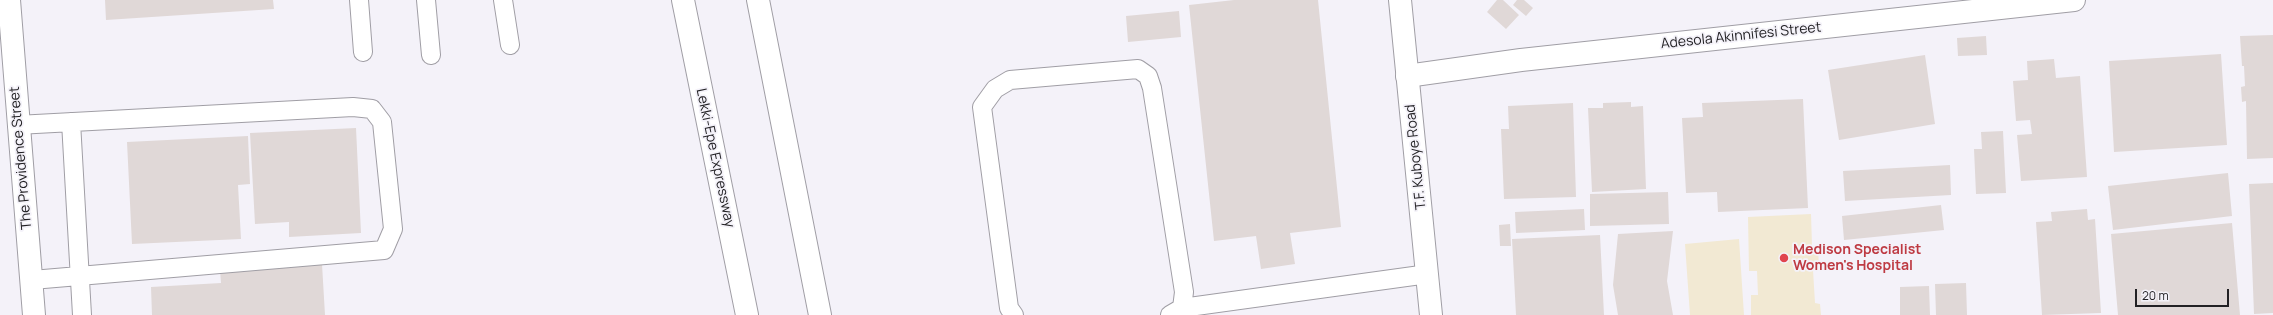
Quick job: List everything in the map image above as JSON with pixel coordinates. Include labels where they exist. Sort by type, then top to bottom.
[{"type":"main road","name":"The Providence Street","points":[[9,0],[17,125],[34,315]]},
{"type":"main road","name":"Lekki-Epe Expressway","points":[[683,0],[747,315]]},
{"type":"main road","points":[[758,0],[820,315]]},
{"type":"main road","name":"T.F. Kuboye Road","points":[[1400,0],[1431,315]]},
{"type":"main road","name":"Adesola Akinnifesi Street","points":[[1407,76],[1521,60],[2026,3],[2074,0]]},
{"type":"lane","points":[[359,0],[362,52]]},
{"type":"lane","points":[[426,0],[431,55]]},
{"type":"lane","points":[[503,0],[510,45]]},
{"type":"lane","points":[[1014,315],[1009,308],[982,107],[995,89],[1010,80],[1138,69],[1148,76],[1152,88],[1184,292],[1176,312]]},
{"type":"lane","points":[[17,125],[353,107],[372,109],[382,122],[392,229],[384,250],[32,280]]},
{"type":"lane","points":[[71,122],[82,315]]},
{"type":"lane","points":[[1176,312],[1428,274]]},
{"type":"shaded area","name":"Medison Specialist Women's Hospital","points":[[1811,214],[1812,246],[1818,246],[1819,269],[1813,270],[1815,303],[1820,304],[1821,315],[1751,315],[1751,295],[1758,295],[1757,271],[1749,271],[1748,217]]},
{"type":"shaded area","points":[[1739,239],[1744,315],[1690,315],[1685,244]]},
{"type":"building","points":[[105,0],[273,0],[274,9],[106,20]]},
{"type":"building","points":[[1234,0],[1318,0],[1341,227],[1290,233],[1295,264],[1261,269],[1256,236],[1214,241],[1189,5]]},
{"type":"building","points":[[1497,0],[1503,0],[1519,15],[1506,29],[1487,12]]},
{"type":"building","points":[[1517,0],[1524,0],[1533,8],[1526,16],[1513,5]]},
{"type":"building","points":[[1179,11],[1181,37],[1128,42],[1126,16]]},
{"type":"building","points":[[2273,35],[2273,158],[2247,159],[2246,101],[2242,102],[2241,87],[2245,86],[2240,36]]},
{"type":"building","points":[[1986,36],[1987,55],[1958,56],[1957,38]]},
{"type":"building","points":[[2221,54],[2227,145],[2114,152],[2109,61]]},
{"type":"building","points":[[1925,55],[1935,124],[1839,140],[1828,70]]},
{"type":"building","points":[[2054,59],[2056,78],[2080,76],[2087,177],[2021,181],[2017,135],[2032,134],[2030,120],[2016,121],[2013,81],[2028,80],[2027,61]]},
{"type":"building","points":[[1803,99],[1808,208],[1718,212],[1717,192],[1686,193],[1682,118],[1703,117],[1702,103]]},
{"type":"building","points":[[1631,102],[1631,107],[1643,106],[1646,189],[1592,192],[1588,108],[1603,108],[1603,103]]},
{"type":"building","points":[[1573,103],[1576,197],[1504,199],[1501,129],[1509,129],[1508,106]]},
{"type":"building","points":[[356,128],[361,233],[289,237],[289,222],[255,224],[250,133]]},
{"type":"building","points":[[2003,131],[2006,193],[1976,194],[1974,149],[1982,149],[1981,132]]},
{"type":"building","points":[[248,136],[250,184],[238,185],[241,239],[132,244],[127,142]]},
{"type":"building","points":[[1950,165],[1951,195],[1845,201],[1843,171]]},
{"type":"building","points":[[2228,173],[2232,216],[2113,230],[2108,186]]},
{"type":"building","points":[[2273,183],[2273,313],[2254,314],[2249,184]]},
{"type":"building","points":[[1668,192],[1669,224],[1590,226],[1590,194]]},
{"type":"building","points":[[1941,205],[1944,230],[1844,240],[1842,216]]},
{"type":"building","points":[[1584,209],[1585,230],[1516,233],[1515,212]]},
{"type":"building","points":[[2087,209],[2088,220],[2095,219],[2101,313],[2042,315],[2036,222],[2052,221],[2051,212]]},
{"type":"building","points":[[2232,223],[2240,315],[2118,315],[2111,234]]},
{"type":"building","points":[[1510,224],[1511,246],[1500,246],[1499,225]]},
{"type":"building","points":[[1673,231],[1667,281],[1673,315],[1618,315],[1613,285],[1618,234]]},
{"type":"building","points":[[1600,235],[1604,315],[1516,315],[1512,239]]},
{"type":"building","points":[[322,264],[325,315],[152,315],[151,287],[221,283],[220,270]]},
{"type":"building","points":[[1966,283],[1967,315],[1936,315],[1935,284]]},
{"type":"building","points":[[1929,286],[1930,315],[1900,315],[1900,287]]},
{"type":"place","name":"Medison Specialist Women's Hospital","points":[[1784,258]]}]
